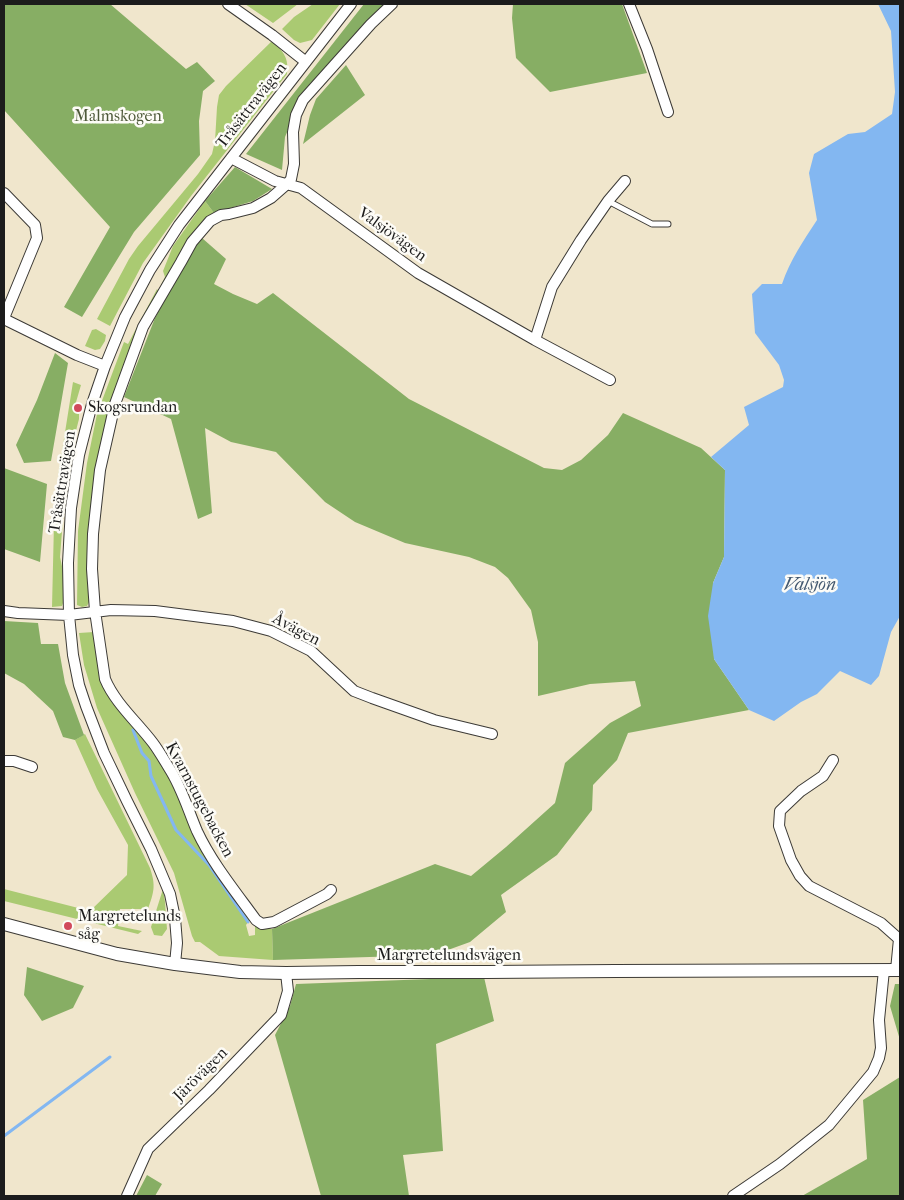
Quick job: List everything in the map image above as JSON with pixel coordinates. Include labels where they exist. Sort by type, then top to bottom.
[{"type":"street","points":[[228,4],[306,62]]},
{"type":"street","name":"Tråsättravägen","points":[[175,964],[175,918],[170,894],[95,730],[79,685],[73,655],[68,615],[68,562],[71,508],[79,455],[92,404],[105,366],[125,317],[150,270],[179,225],[351,4]]},
{"type":"street","points":[[287,184],[291,179],[293,171],[293,132],[296,115],[303,100],[371,24],[392,4]]},
{"type":"street","points":[[629,4],[647,49],[668,112]]},
{"type":"street","name":"Valsjövägen","points":[[231,158],[275,181],[301,188],[418,272],[535,340],[610,380]]},
{"type":"street","points":[[535,340],[552,287],[580,240],[625,181]]},
{"type":"street","name":"Kvarnstugebacken","points":[[287,184],[271,198],[253,208],[221,215],[210,221],[192,242],[143,327],[115,404],[100,470],[93,534],[92,569],[95,611],[104,676],[108,686],[118,702],[153,744],[171,771],[208,852],[256,920],[262,924],[274,922],[327,894],[331,890]]},
{"type":"street","points":[[4,193],[35,225],[37,238],[4,319],[77,355],[105,366]]},
{"type":"street","name":"Åvägen","points":[[4,611],[68,615],[111,610],[155,611],[233,621],[271,631],[311,651],[354,691],[434,720],[492,734]]},
{"type":"street","points":[[733,1196],[780,1164],[829,1125],[874,1072],[879,1058],[881,1048],[879,1020],[893,970],[899,939],[881,923],[809,886],[800,876],[791,860],[779,826],[780,811],[801,791],[823,776],[832,760]]},
{"type":"street","points":[[4,761],[14,761],[32,767]]},
{"type":"street","name":"Margretelundsvägen","points":[[4,924],[117,954],[240,972],[893,970]]},
{"type":"street","name":"Järövägen","points":[[127,1196],[148,1149],[209,1090],[281,1015],[288,991],[286,973]]},
{"type":"lane","points":[[608,201],[652,224],[668,224]]},
{"type":"green space","name":"Malmskogen","points":[[4,4],[110,4],[186,69],[197,62],[215,81],[203,91],[199,121],[200,155],[134,232],[82,317],[64,307],[110,227],[4,110]]},
{"type":"green space","points":[[245,4],[298,4],[273,23]]},
{"type":"green space","points":[[313,4],[340,4],[312,40],[300,43],[282,29],[294,17]]},
{"type":"green space","points":[[364,4],[382,4],[382,6],[301,99],[285,137],[282,170],[246,154]]},
{"type":"green space","points":[[513,4],[622,4],[647,73],[550,92],[516,58],[512,18]]},
{"type":"green space","points":[[272,41],[285,56],[287,74],[191,196],[143,263],[110,326],[97,319],[138,246],[198,174],[212,154],[219,95]]},
{"type":"green space","points":[[346,65],[365,95],[303,144],[316,99]]},
{"type":"green space","points":[[235,167],[272,189],[253,201],[214,213],[205,201]]},
{"type":"green space","points":[[205,201],[214,213],[200,226],[164,284],[161,285],[165,277],[163,271],[173,246]]},
{"type":"green space","points":[[202,238],[226,259],[214,284],[257,304],[273,293],[409,399],[544,468],[562,470],[581,460],[608,435],[623,413],[701,448],[725,470],[724,557],[713,583],[714,659],[749,710],[628,733],[617,760],[593,785],[592,810],[557,855],[501,895],[506,912],[470,942],[434,955],[273,960],[272,929],[435,864],[471,876],[555,803],[565,763],[610,723],[641,706],[635,681],[590,684],[538,696],[538,642],[531,610],[508,578],[495,567],[469,557],[405,543],[355,522],[325,502],[276,452],[231,442],[205,428],[212,513],[198,519],[171,419],[124,397],[155,318],[191,250]]},
{"type":"green space","points":[[157,289],[159,292],[108,414],[90,600],[87,606],[82,607],[77,605],[78,531],[87,463],[97,414],[124,342],[128,344]]},
{"type":"green space","points":[[96,329],[106,335],[100,349],[95,350],[85,346],[92,330]]},
{"type":"green space","points":[[55,353],[68,363],[51,461],[24,463],[16,445],[37,400]]},
{"type":"green space","points":[[73,382],[81,385],[74,409],[79,414],[79,419],[71,450],[65,493],[60,557],[63,571],[63,603],[62,606],[52,607],[54,523],[59,470]]},
{"type":"green space","points":[[4,468],[47,484],[40,562],[4,549]]},
{"type":"green space","points":[[4,621],[38,623],[41,644],[58,644],[65,683],[84,735],[75,740],[63,737],[53,711],[24,684],[4,673]]},
{"type":"green space","points":[[94,632],[100,676],[145,737],[251,918],[246,925],[249,936],[255,935],[255,925],[272,929],[273,960],[219,956],[200,942],[195,942],[174,873],[135,793],[97,708],[84,665],[79,633]]},
{"type":"green space","points":[[85,734],[152,874],[154,889],[148,909],[120,909],[118,926],[142,931],[138,934],[4,901],[4,889],[90,911],[127,875],[128,845],[97,789],[75,740]]},
{"type":"green space","points":[[163,889],[167,929],[162,936],[154,935],[151,927]]},
{"type":"green space","points":[[27,967],[84,986],[73,1008],[42,1021],[24,995]]},
{"type":"green space","points":[[484,977],[494,1021],[436,1044],[443,1151],[403,1155],[409,1196],[321,1196],[275,1035],[290,1006],[296,984]]},
{"type":"green space","points":[[895,984],[900,984],[900,1040],[890,1006]]},
{"type":"green space","points":[[900,1077],[900,1196],[802,1196],[867,1159],[863,1100]]},
{"type":"green space","points":[[147,1175],[162,1184],[155,1196],[136,1196]]},
{"type":"water","name":"Valsjön","points":[[878,4],[900,4],[900,616],[891,632],[879,676],[871,685],[840,671],[817,694],[801,702],[774,721],[749,710],[714,659],[708,616],[713,583],[724,557],[725,470],[711,457],[749,425],[744,407],[783,387],[784,380],[779,365],[755,333],[752,294],[762,284],[782,284],[793,258],[817,220],[809,173],[814,154],[848,134],[865,132],[892,114],[895,92],[891,31]]},
{"type":"waterway","points":[[133,730],[142,753],[149,761],[151,776],[176,830],[209,865],[248,922]]},
{"type":"waterway","points":[[4,1136],[110,1057]]},
{"type":"place","name":"Skogsrundan","points":[[78,408]]},
{"type":"place","name":"Margretelunds såg","points":[[68,926]]}]
